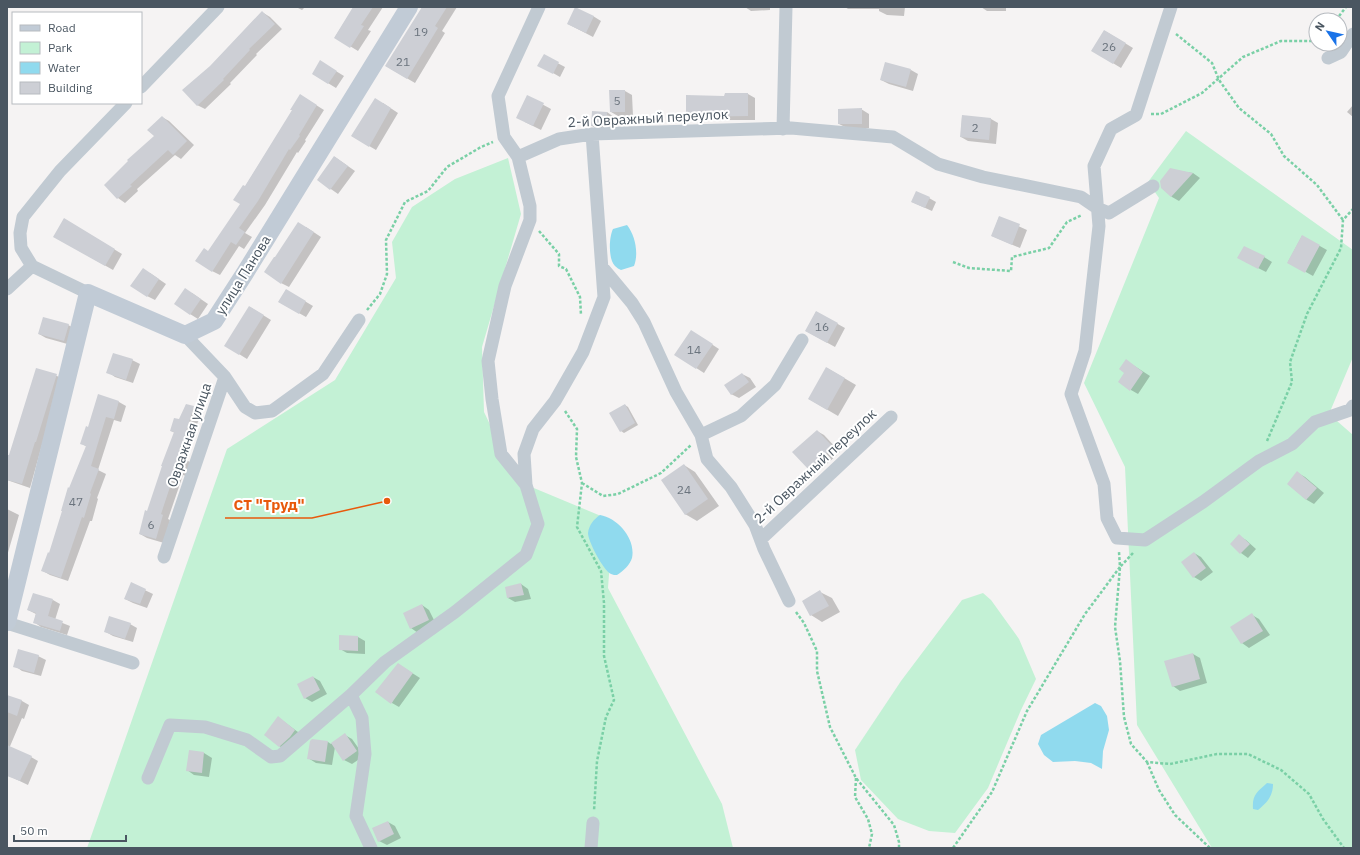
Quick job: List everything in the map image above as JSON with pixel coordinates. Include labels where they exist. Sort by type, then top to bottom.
[{"type":"street","points":[[142,86],[218,7]]},
{"type":"street","name":"улица Панова","points":[[186,336],[214,321],[409,7]]},
{"type":"street","points":[[526,485],[501,454],[492,399],[488,361],[505,286],[530,220],[530,206],[518,157],[504,138],[498,96],[539,7]]},
{"type":"street","points":[[783,129],[786,7]]},
{"type":"street","points":[[1171,7],[1136,115],[1111,129],[1094,166],[1099,226],[1085,351],[1071,394],[1104,484],[1107,518],[1117,538],[1145,540],[1203,502],[1259,461],[1292,444],[1315,422],[1350,410],[1353,406]]},
{"type":"street","points":[[1328,58],[1341,52],[1353,34]]},
{"type":"street","points":[[125,104],[60,171],[23,218],[20,233],[21,248],[32,266],[88,293],[186,336]]},
{"type":"street","name":"2-й Овражный переулок","points":[[518,157],[559,139],[592,134],[783,129],[893,137],[938,164],[983,177],[1081,197],[1097,208],[1109,213],[1153,186]]},
{"type":"street","points":[[148,778],[170,725],[205,727],[247,740],[271,757],[280,756],[351,695],[385,662],[455,612],[526,555],[538,524],[526,485],[524,454],[532,429],[555,401],[583,352],[604,297],[592,134]]},
{"type":"street","points":[[7,289],[32,266]]},
{"type":"street","name":"2-й Овражный переулок","points":[[602,267],[632,303],[644,322],[676,392],[701,435],[707,459],[731,488],[755,525],[789,601]]},
{"type":"street","points":[[88,293],[7,622],[133,663]]},
{"type":"street","points":[[225,377],[245,407],[255,413],[272,411],[322,374],[359,320]]},
{"type":"street","name":"Овражная улица","points":[[164,557],[225,377],[186,336]]},
{"type":"street","points":[[701,435],[741,416],[775,385],[802,340]]},
{"type":"street","name":"2-й Овражный переулок","points":[[760,539],[891,417]]},
{"type":"street","points":[[351,695],[362,718],[365,754],[356,816],[371,848]]},
{"type":"street","points":[[591,848],[593,823]]},
{"type":"path","points":[[1165,25],[1212,63],[1219,80],[1239,108],[1271,134],[1284,156],[1317,185],[1343,220]]},
{"type":"path","points":[[1136,115],[1161,114],[1202,93],[1244,57],[1281,41],[1308,41]]},
{"type":"path","points":[[359,320],[380,294],[387,274],[386,240],[405,202],[428,191],[447,167],[482,147],[504,138]]},
{"type":"path","points":[[952,262],[969,268],[1012,271],[1012,257],[1049,248],[1067,222],[1097,208]]},
{"type":"path","points":[[1259,461],[1292,382],[1290,362],[1307,314],[1341,248],[1343,220],[1353,209]]},
{"type":"path","points":[[530,220],[559,254],[559,266],[566,270],[580,297],[582,320]]},
{"type":"path","points":[[555,401],[568,415],[577,429],[576,457],[582,483],[577,527],[601,571],[604,603],[604,656],[614,700],[606,717],[597,762],[593,823]]},
{"type":"path","points":[[582,483],[603,496],[618,494],[661,473],[701,435]]},
{"type":"path","points":[[1117,538],[1120,567],[1115,627],[1120,661],[1124,718],[1131,744],[1147,762],[1159,790],[1175,815],[1210,848]]},
{"type":"path","points":[[954,848],[992,792],[1027,711],[1085,614],[1120,567],[1145,540]]},
{"type":"path","points":[[789,601],[804,623],[817,651],[817,671],[830,727],[856,778],[894,825],[900,848]]},
{"type":"path","points":[[1147,762],[1170,764],[1217,754],[1248,754],[1281,770],[1309,794],[1323,819],[1344,848]]},
{"type":"path","points":[[856,778],[855,797],[868,819],[872,834],[869,848]]},
{"type":"green space","points":[[1186,131],[1353,250],[1353,357],[1329,414],[1353,435],[1353,848],[1212,848],[1137,725],[1125,467],[1084,383],[1159,198],[1148,182]]},
{"type":"green space","points":[[508,158],[521,214],[482,347],[484,412],[517,481],[613,521],[608,588],[722,804],[733,848],[87,848],[227,449],[335,380],[396,278],[392,242],[412,207],[455,179]]},
{"type":"green space","points":[[983,593],[991,600],[1019,639],[1036,679],[1021,710],[988,788],[955,833],[929,831],[898,819],[861,780],[855,750],[901,681],[962,600]]},
{"type":"water","points":[[627,225],[634,239],[636,256],[634,266],[621,270],[615,266],[611,258],[611,237],[613,229]]},
{"type":"water","points":[[600,515],[613,520],[624,530],[633,551],[630,563],[617,575],[611,574],[604,567],[590,542],[588,533],[589,530],[594,520]]},
{"type":"water","points":[[1095,703],[1101,706],[1107,716],[1109,730],[1103,751],[1102,769],[1091,763],[1075,761],[1053,762],[1044,755],[1038,744],[1041,735]]},
{"type":"water","points":[[1267,783],[1273,784],[1271,796],[1258,810],[1253,809],[1254,797]]},
{"type":"building","points":[[353,7],[373,7],[361,25],[364,26],[350,48],[334,38]]},
{"type":"building","points":[[422,7],[447,7],[435,26],[438,28],[407,79],[385,66]]},
{"type":"building","points":[[575,7],[594,16],[586,33],[567,24]]},
{"type":"building","points":[[262,11],[275,24],[249,49],[250,50],[223,79],[224,80],[197,106],[182,90],[210,66]]},
{"type":"building","points":[[1104,30],[1126,43],[1113,64],[1091,51]]},
{"type":"building","points":[[544,54],[559,62],[553,74],[537,66]]},
{"type":"building","points":[[320,60],[337,71],[328,84],[312,74]]},
{"type":"building","points":[[885,62],[911,69],[906,87],[880,80]]},
{"type":"building","points":[[609,90],[625,90],[625,112],[610,112]]},
{"type":"building","points":[[725,93],[748,93],[748,116],[686,117],[686,95],[724,96]]},
{"type":"building","points":[[300,94],[317,105],[299,135],[300,136],[290,150],[289,149],[258,201],[239,228],[245,232],[236,245],[231,242],[212,272],[195,261],[204,248],[208,251],[240,204],[233,200],[243,185],[245,186],[292,110],[290,110]]},
{"type":"building","points":[[527,95],[544,103],[533,126],[516,118]]},
{"type":"building","points":[[375,98],[391,108],[369,147],[351,136]]},
{"type":"building","points":[[862,108],[862,124],[838,124],[838,109]]},
{"type":"building","points":[[592,111],[607,112],[607,126],[591,126]]},
{"type":"building","points":[[962,115],[991,118],[989,140],[960,137]]},
{"type":"building","points":[[162,116],[187,141],[173,155],[168,150],[117,199],[104,185],[128,161],[127,160],[154,136],[147,130]]},
{"type":"building","points":[[334,156],[348,166],[330,190],[317,180]]},
{"type":"building","points":[[1170,168],[1193,173],[1171,197],[1161,188],[1160,181]]},
{"type":"building","points":[[916,191],[930,197],[925,208],[911,202]]},
{"type":"building","points":[[999,216],[1020,224],[1012,245],[991,236]]},
{"type":"building","points":[[64,218],[115,249],[105,266],[53,237]]},
{"type":"building","points":[[298,222],[314,232],[281,284],[264,272]]},
{"type":"building","points":[[1302,235],[1320,245],[1305,273],[1287,263]]},
{"type":"building","points":[[1244,246],[1265,256],[1258,269],[1237,258]]},
{"type":"building","points":[[143,268],[159,279],[147,297],[130,286]]},
{"type":"building","points":[[185,288],[201,299],[190,315],[174,304]]},
{"type":"building","points":[[286,289],[306,301],[299,314],[278,302]]},
{"type":"building","points":[[249,306],[264,315],[239,355],[224,346]]},
{"type":"building","points":[[816,311],[838,323],[827,343],[805,331]]},
{"type":"building","points":[[43,317],[69,324],[64,341],[38,334]]},
{"type":"building","points":[[691,330],[713,344],[696,369],[674,355]]},
{"type":"building","points":[[113,353],[133,359],[126,380],[106,373]]},
{"type":"building","points":[[1126,359],[1143,372],[1130,391],[1118,382],[1124,373],[1119,369]]},
{"type":"building","points":[[826,367],[845,378],[827,410],[808,399]]},
{"type":"building","points":[[36,368],[57,374],[22,484],[7,480],[7,455],[9,455]]},
{"type":"building","points":[[742,373],[749,382],[731,395],[724,385]]},
{"type":"building","points":[[98,394],[119,401],[114,419],[106,417],[91,466],[99,469],[90,493],[91,494],[84,518],[82,517],[61,578],[41,571],[48,552],[49,553],[68,487],[69,488],[86,446],[80,444],[86,426],[88,427]]},
{"type":"building","points":[[186,404],[194,406],[179,455],[185,458],[178,473],[175,472],[161,514],[163,515],[156,539],[139,534],[145,510],[147,511],[161,466],[174,432],[170,431],[174,418],[179,419]]},
{"type":"building","points":[[625,404],[635,423],[620,432],[609,413]]},
{"type":"building","points":[[817,430],[833,447],[809,470],[792,452]]},
{"type":"building","points":[[684,464],[708,499],[685,515],[661,480]]},
{"type":"building","points":[[1297,471],[1317,488],[1306,500],[1287,484]]},
{"type":"building","points":[[1239,534],[1250,544],[1240,554],[1230,544]]},
{"type":"building","points":[[1194,552],[1206,568],[1193,578],[1181,562]]},
{"type":"building","points":[[131,582],[146,589],[140,604],[124,599]]},
{"type":"building","points":[[521,583],[524,595],[507,598],[505,587]]},
{"type":"building","points":[[820,590],[829,606],[810,616],[802,601]]},
{"type":"building","points":[[33,593],[53,599],[48,616],[63,621],[60,631],[33,623],[36,613],[27,610]]},
{"type":"building","points":[[422,604],[429,620],[410,629],[403,613]]},
{"type":"building","points":[[1252,613],[1263,631],[1241,644],[1230,627]]},
{"type":"building","points":[[109,616],[131,623],[125,639],[104,632]]},
{"type":"building","points":[[339,635],[358,636],[358,651],[339,650]]},
{"type":"building","points":[[18,649],[39,655],[34,673],[13,667]]},
{"type":"building","points":[[1193,653],[1200,679],[1172,687],[1164,661]]},
{"type":"building","points":[[398,663],[413,673],[391,704],[375,692]]},
{"type":"building","points":[[313,676],[320,690],[304,699],[297,684]]},
{"type":"building","points":[[7,695],[22,700],[17,716],[7,712]]},
{"type":"building","points":[[278,716],[295,730],[279,747],[264,735]]},
{"type":"building","points":[[345,733],[357,751],[343,761],[331,743]]},
{"type":"building","points":[[312,739],[328,741],[325,762],[307,759],[310,741]]},
{"type":"building","points":[[7,745],[32,756],[20,781],[7,776]]},
{"type":"building","points":[[189,750],[204,752],[202,773],[186,771]]},
{"type":"building","points":[[388,821],[394,834],[378,842],[372,828]]},
{"type":"place","name":"СТ \"Труд\"","points":[[387,501]]}]
